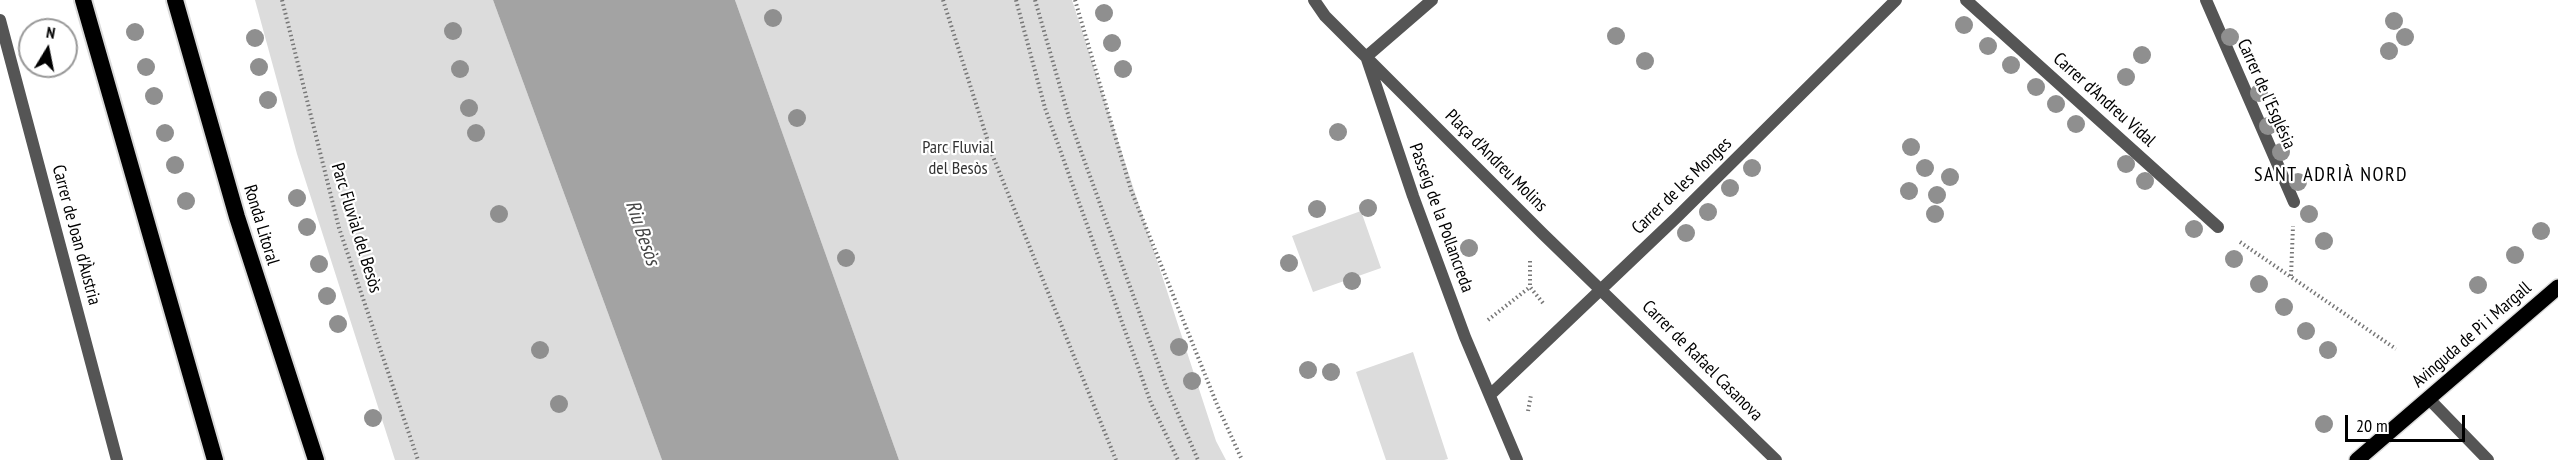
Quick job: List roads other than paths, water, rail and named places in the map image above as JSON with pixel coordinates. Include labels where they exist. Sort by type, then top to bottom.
[{"type":"highway","points":[[82,0],[215,460]]},
{"type":"highway","name":"Ronda Litoral","points":[[176,0],[237,217],[316,460]]},
{"type":"main road","name":"Avinguda de Pi i Margall","points":[[2357,460],[2558,287]]},
{"type":"street","name":"Passeig de la Pollancreda","points":[[1314,0],[1325,16],[1366,57],[1413,196],[1465,337],[1516,460]]},
{"type":"street","points":[[1366,57],[1432,0]]},
{"type":"street","name":"Carrer de les Monges","points":[[1490,395],[1896,0]]},
{"type":"street","name":"Carrer d'Andreu Vidal","points":[[1966,0],[2218,227]]},
{"type":"street","name":"Carrer de l'Església","points":[[2206,0],[2294,202]]},
{"type":"street","name":"Carrer de Joan d'Àustria","points":[[0,20],[117,460]]},
{"type":"street","name":"Plaça d'Andreu Molins","points":[[1366,57],[1542,233],[1602,288]]},
{"type":"street","name":"Carrer de Rafael Casanova","points":[[1602,288],[1776,460]]},
{"type":"street","points":[[2429,399],[2488,460]]},
{"type":"water","name":"Riu Besòs","points":[[493,0],[735,0],[899,460],[662,460]]},
{"type":"district","name":"SANT ADRIÀ NORD","points":[[2331,175]]},
{"type":"park label","name":"Parc Fluvial del Besòs","points":[[958,158]]}]
